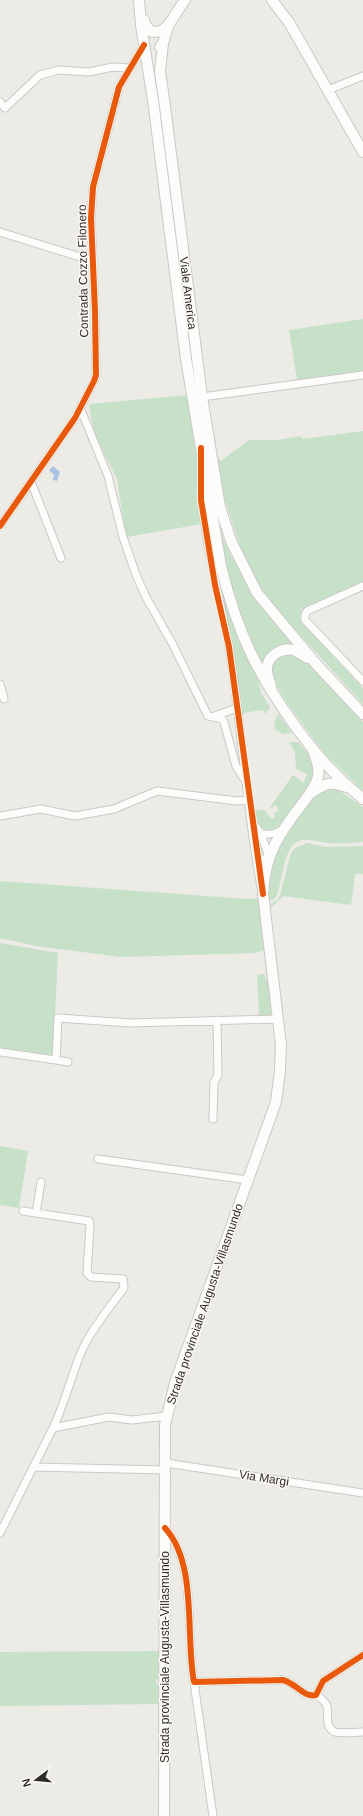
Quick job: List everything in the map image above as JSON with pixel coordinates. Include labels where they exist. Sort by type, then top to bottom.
[{"type":"main road","points":[[139,0],[145,26],[148,30],[156,32],[162,31],[169,24],[185,0]]},
{"type":"main road","name":"Viale America","points":[[139,0],[185,354],[221,566],[232,608],[256,666],[276,700]]},
{"type":"main road","points":[[272,0],[290,24],[363,152]]},
{"type":"main road","points":[[147,60],[163,43],[169,24]]},
{"type":"main road","name":"Viale America","points":[[163,43],[160,72],[190,312],[220,507],[231,540],[257,592],[317,664]]},
{"type":"main road","points":[[363,714],[317,664],[294,650],[287,649],[274,654],[270,659],[267,670],[276,700],[313,750],[350,788],[363,799]]},
{"type":"main road","points":[[309,794],[319,775],[319,766],[313,750]]},
{"type":"main road","points":[[309,794],[329,783],[335,783],[350,788]]},
{"type":"main road","name":"Strada provinciale Augusta-Villasmundo","points":[[164,1816],[165,1467],[167,1416],[174,1383],[276,1102],[281,1064],[281,1044],[263,894],[264,871],[268,857],[284,827],[309,794]]},
{"type":"street","name":"Contrada Cozzo Filonero","points":[[0,526],[81,410],[96,375],[91,218],[93,187],[115,99],[131,66],[144,45]]},
{"type":"street","points":[[0,102],[5,108],[40,75],[45,73],[59,70],[89,72],[113,67],[131,66],[147,60]]},
{"type":"street","points":[[328,90],[363,76]]},
{"type":"street","points":[[0,232],[93,261]]},
{"type":"street","points":[[202,397],[363,375]]},
{"type":"street","points":[[81,410],[108,476],[123,537],[141,586],[208,716],[218,717],[224,722],[236,766],[246,784]]},
{"type":"street","points":[[201,448],[201,500],[215,585],[229,647],[256,858],[263,894]]},
{"type":"street","points":[[31,482],[61,558]]},
{"type":"street","points":[[363,586],[308,611],[305,615],[305,620],[363,681]]},
{"type":"street","points":[[0,684],[4,699]]},
{"type":"street","points":[[212,717],[237,708]]},
{"type":"street","points":[[0,816],[41,810],[75,816],[114,809],[157,791],[237,801],[249,800]]},
{"type":"street","points":[[252,820],[261,834],[268,857],[262,860],[256,858]]},
{"type":"street","points":[[261,834],[273,834],[284,827]]},
{"type":"street","points":[[56,1060],[58,1018],[130,1023],[279,1019]]},
{"type":"street","points":[[213,1119],[214,1082],[218,1075],[217,1020]]},
{"type":"street","points":[[0,1052],[68,1062]]},
{"type":"street","points":[[98,1159],[248,1180]]},
{"type":"street","points":[[36,1213],[41,1182]]},
{"type":"street","points":[[0,1533],[54,1428],[85,1345],[97,1324],[124,1288],[123,1279],[91,1277],[87,1273],[89,1221],[23,1211]]},
{"type":"street","points":[[54,1428],[109,1417],[132,1420],[167,1416]]},
{"type":"street","name":"Via Margi","points":[[34,1467],[165,1467],[363,1493]]},
{"type":"street","points":[[165,1528],[173,1537],[180,1551],[188,1590],[194,1682],[213,1816]]},
{"type":"street","points":[[316,1695],[324,1681],[363,1655]]},
{"type":"street","points":[[194,1682],[283,1680],[294,1684],[306,1695],[316,1695],[323,1700],[327,1706],[328,1722],[332,1730],[337,1732],[363,1732]]},
{"type":"green space","points":[[363,319],[363,371],[297,380],[289,330]]},
{"type":"green space","points":[[188,395],[199,464],[198,500],[202,524],[126,537],[117,479],[94,433],[89,404]]},
{"type":"green space","points":[[363,431],[363,582],[302,609],[300,617],[303,624],[363,688],[363,704],[269,601],[257,581],[240,546],[224,498],[216,455],[221,461],[249,440],[277,440],[302,436],[302,439]]},
{"type":"green space","points":[[203,490],[225,601],[238,639],[259,682],[261,693],[270,707],[266,714],[263,710],[244,713],[242,718],[217,587]]},
{"type":"green space","points":[[219,528],[225,544],[242,573],[293,642],[291,645],[281,646],[274,649],[263,666],[260,665],[230,588]]},
{"type":"green space","points":[[288,652],[302,657],[309,663],[363,722],[363,791],[324,753],[286,702],[272,678],[271,666],[275,657]]},
{"type":"green space","points":[[278,714],[292,733],[283,734],[276,730],[274,724]]},
{"type":"green space","points":[[289,742],[298,742],[307,752],[315,765],[315,774],[305,793],[282,822],[275,828],[266,830],[258,825],[254,807],[257,810],[264,810],[272,819],[275,817],[274,814],[279,810],[275,805],[271,809],[270,807],[293,775],[303,783],[307,774],[296,769],[295,752]]},
{"type":"green space","points":[[326,788],[337,789],[363,807],[363,842],[333,843],[301,840],[296,842],[292,846],[286,858],[277,895],[274,899],[267,901],[268,877],[282,841],[308,804]]},
{"type":"green space","points":[[257,835],[259,835],[264,850],[261,857],[258,855]]},
{"type":"green space","points":[[307,843],[325,847],[363,846],[363,874],[355,874],[351,905],[283,896],[268,911],[269,905],[278,899],[280,895],[291,853],[295,848]]},
{"type":"green space","points":[[0,881],[248,899],[258,898],[264,950],[256,953],[121,957],[36,946],[0,938]]},
{"type":"green space","points":[[0,943],[58,953],[53,1057],[0,1050]]},
{"type":"green space","points":[[264,974],[270,987],[273,1013],[268,1016],[259,1016],[257,975]]},
{"type":"green space","points":[[0,1146],[28,1151],[19,1208],[0,1205]]},
{"type":"green space","points":[[160,1651],[160,1678],[156,1680],[156,1683],[160,1684],[160,1704],[0,1706],[0,1652]]},
{"type":"water","points":[[53,466],[60,472],[57,481],[53,480],[54,475],[49,470]]},
{"type":"cycle path","points":[[0,526],[75,418],[96,375],[91,218],[93,187],[119,87],[144,45]]},
{"type":"cycle path","points":[[201,448],[201,500],[215,585],[229,647],[263,894]]},
{"type":"cycle path","points":[[165,1528],[175,1543],[182,1561],[186,1580],[194,1682],[283,1680],[292,1684],[304,1693],[316,1695],[323,1681],[363,1655]]}]
